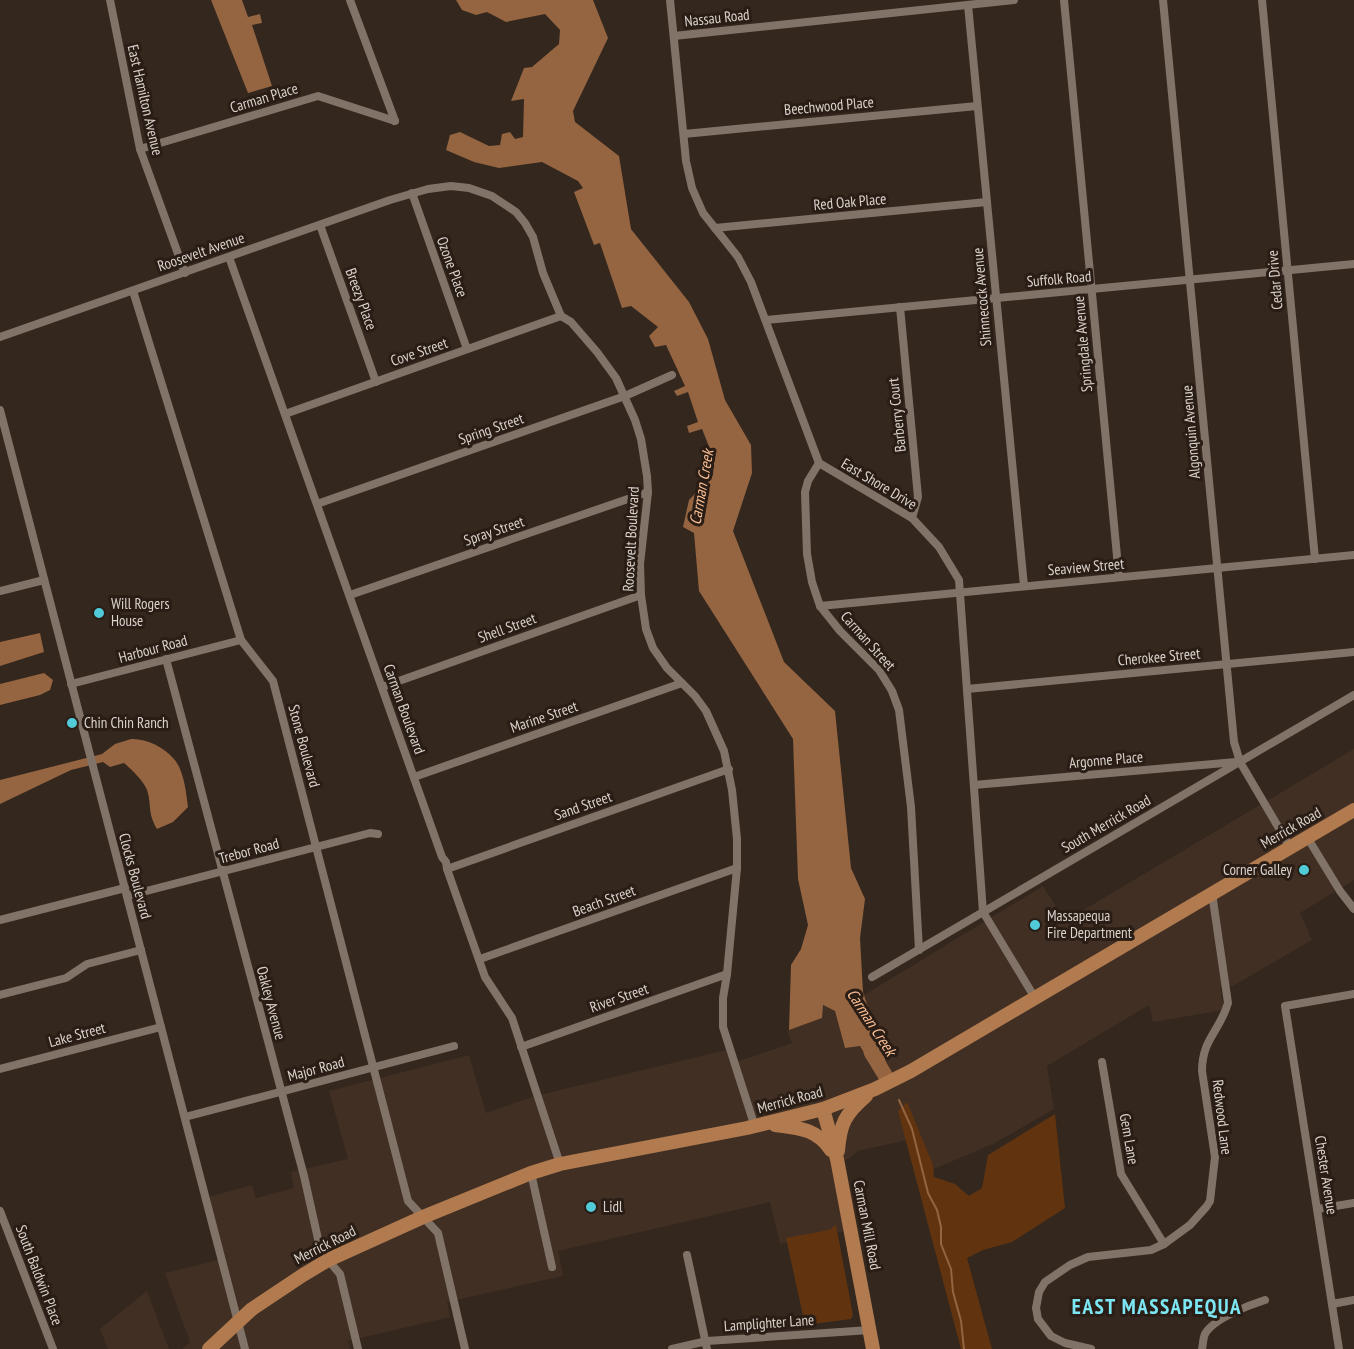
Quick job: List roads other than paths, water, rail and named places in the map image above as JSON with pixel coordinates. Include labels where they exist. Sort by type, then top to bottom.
[{"type":"main road","name":"Merrick Road","points":[[208,1349],[238,1322],[284,1287],[328,1260],[423,1217],[531,1173],[560,1164],[760,1125],[823,1109],[875,1089],[911,1071],[1354,810]]},
{"type":"main road","points":[[837,1160],[840,1130],[845,1117],[875,1089]]},
{"type":"main road","name":"Carman Mill Road","points":[[823,1109],[837,1160],[873,1349]]},
{"type":"main road","points":[[760,1125],[800,1128],[816,1133],[825,1141],[837,1160]]},
{"type":"street","name":"East Hamilton Avenue","points":[[110,0],[140,149],[184,273]]},
{"type":"street","name":"Carman Place","points":[[140,149],[318,96],[395,121],[351,0]]},
{"type":"street","name":"East Shore Drive","points":[[670,0],[686,161],[692,188],[704,213],[742,265],[766,320],[819,463],[912,519],[939,546],[959,580],[983,912],[1035,998]]},
{"type":"street","name":"Nassau Road","points":[[674,36],[941,4],[968,5],[1014,0]]},
{"type":"street","name":"Springdale Avenue","points":[[1064,0],[1119,577]]},
{"type":"street","name":"Algonquin Avenue","points":[[1163,0],[1234,742],[1240,762],[1290,847]]},
{"type":"street","name":"Cedar Drive","points":[[1262,0],[1315,559]]},
{"type":"street","name":"Shinnecock Avenue","points":[[968,5],[1023,586]]},
{"type":"street","name":"Beechwood Place","points":[[684,134],[977,106]]},
{"type":"street","name":"Roosevelt Boulevard","points":[[412,193],[439,187],[469,188],[492,196],[516,212],[533,237],[543,273],[561,316],[571,322],[597,352],[625,396],[641,439],[648,492],[641,547],[641,595],[646,629],[654,648],[667,668],[706,711],[721,743],[729,769],[735,811],[737,868],[723,998],[723,1027],[760,1125]]},
{"type":"street","name":"Roosevelt Avenue","points":[[0,337],[412,193]]},
{"type":"street","name":"Ozone Place","points":[[412,193],[467,349]]},
{"type":"street","name":"Red Oak Place","points":[[715,228],[987,202]]},
{"type":"street","name":"Breezy Place","points":[[320,225],[376,381]]},
{"type":"street","name":"Carman Boulevard","points":[[229,257],[485,977],[512,1018],[560,1164]]},
{"type":"street","name":"Suffolk Road","points":[[766,320],[1354,264]]},
{"type":"street","name":"Stone Boulevard","points":[[133,291],[241,640],[273,681],[408,1201],[438,1233],[465,1349]]},
{"type":"street","name":"Barberry Court","points":[[900,308],[918,496],[912,519]]},
{"type":"street","name":"Cove Street","points":[[285,414],[561,316]]},
{"type":"street","name":"Spring Street","points":[[317,504],[625,396],[672,375]]},
{"type":"street","name":"Clocks Boulevard","points":[[0,410],[245,1349]]},
{"type":"street","name":"Carman Street","points":[[819,463],[807,481],[805,492],[807,554],[812,582],[820,606],[840,631],[879,670],[892,691],[899,710],[912,807],[919,950]]},
{"type":"street","name":"Spray Street","points":[[350,595],[648,492]]},
{"type":"street","name":"Seaview Street","points":[[820,606],[1354,555]]},
{"type":"street","points":[[0,591],[44,580]]},
{"type":"street","name":"Shell Street","points":[[382,687],[641,595]]},
{"type":"street","name":"Harbour Road","points":[[71,684],[241,640]]},
{"type":"street","name":"Cherokee Street","points":[[967,689],[1354,652]]},
{"type":"street","name":"Oakley Avenue","points":[[166,659],[304,1176],[318,1239],[328,1260],[340,1275],[358,1349]]},
{"type":"street","name":"Marine Street","points":[[414,777],[682,682]]},
{"type":"street","name":"South Merrick Road","points":[[872,977],[1354,695]]},
{"type":"street","name":"Argonne Place","points":[[974,785],[1240,762]]},
{"type":"street","name":"Sand Street","points":[[447,868],[729,769]]},
{"type":"street","name":"Trebor Road","points":[[0,920],[222,872],[370,833],[378,834]]},
{"type":"street","points":[[1307,837],[1340,891],[1354,909]]},
{"type":"street","name":"Beach Street","points":[[480,959],[737,868]]},
{"type":"street","name":"Redwood Lane","points":[[1091,1349],[1058,1341],[1041,1325],[1036,1303],[1045,1282],[1070,1265],[1088,1257],[1152,1250],[1190,1226],[1210,1201],[1215,1157],[1202,1057],[1208,1040],[1224,1015],[1228,1003],[1212,893]]},
{"type":"street","points":[[0,995],[66,978],[87,964],[141,950]]},
{"type":"street","name":"River Street","points":[[521,1047],[727,974]]},
{"type":"street","name":"Chester Avenue","points":[[1339,1349],[1285,1006],[1354,994]]},
{"type":"street","name":"Lake Street","points":[[0,1069],[161,1027]]},
{"type":"street","name":"Major Road","points":[[185,1117],[454,1046]]},
{"type":"street","name":"Gem Lane","points":[[1102,1062],[1121,1174],[1164,1244]]},
{"type":"street","points":[[531,1173],[552,1267]]},
{"type":"street","points":[[1318,1209],[1354,1203]]},
{"type":"street","name":"South Baldwin Place","points":[[0,1211],[53,1349]]},
{"type":"street","points":[[687,1255],[707,1345]]},
{"type":"street","points":[[1202,1349],[1205,1335],[1215,1324],[1249,1305],[1265,1300]]},
{"type":"street","points":[[1332,1304],[1354,1300]]},
{"type":"street","name":"Lamplighter Lane","points":[[672,1349],[870,1330]]},
{"type":"water","points":[[211,0],[242,0],[248,17],[260,14],[262,23],[252,25],[272,86],[248,93]]},
{"type":"water","points":[[456,0],[593,0],[608,38],[573,111],[575,122],[619,156],[631,229],[689,302],[708,339],[725,400],[751,445],[752,473],[733,531],[784,662],[835,711],[851,868],[865,899],[860,938],[863,992],[887,1065],[875,1071],[860,1046],[845,1048],[835,1011],[823,1005],[822,1018],[789,1030],[791,965],[801,949],[808,925],[798,879],[793,739],[699,591],[694,533],[683,527],[689,500],[713,475],[714,459],[702,429],[689,433],[687,426],[698,422],[688,392],[677,396],[674,391],[685,386],[666,345],[655,347],[649,336],[658,327],[631,306],[622,308],[600,243],[594,245],[574,192],[583,188],[578,181],[542,162],[499,168],[474,162],[446,150],[450,135],[460,132],[489,146],[500,145],[502,134],[510,132],[515,139],[523,137],[524,99],[511,101],[524,68],[532,67],[559,44],[560,30],[545,14],[506,22],[487,12],[476,15],[462,10]]},
{"type":"water","points":[[40,633],[44,652],[0,666],[0,642]]},
{"type":"water","points":[[44,673],[53,680],[50,690],[40,695],[0,705],[0,684]]},
{"type":"water","points":[[131,739],[142,740],[159,747],[169,754],[180,768],[188,807],[173,822],[157,829],[152,818],[145,786],[124,763],[110,767],[103,762],[71,770],[0,804],[0,780],[102,754],[115,744]]},
{"type":"waterway","name":"Carman Creek","points":[[871,1052],[885,1075]]},
{"type":"waterway","name":"Carman Creek","points":[[899,1100],[912,1129],[928,1193],[937,1210],[941,1227],[941,1244],[951,1269],[964,1349]]},
{"type":"place","name":"Will Rogers House","points":[[99,613]]},
{"type":"place","name":"Chin Chin Ranch","points":[[72,723]]},
{"type":"place","name":"Corner Galley","points":[[1304,870]]},
{"type":"place","name":"Massapequa Fire Department","points":[[1035,925]]},
{"type":"place","name":"Lidl","points":[[591,1207]]},
{"type":"district","name":"EAST MASSAPEQUA","points":[[1157,1307]]}]
